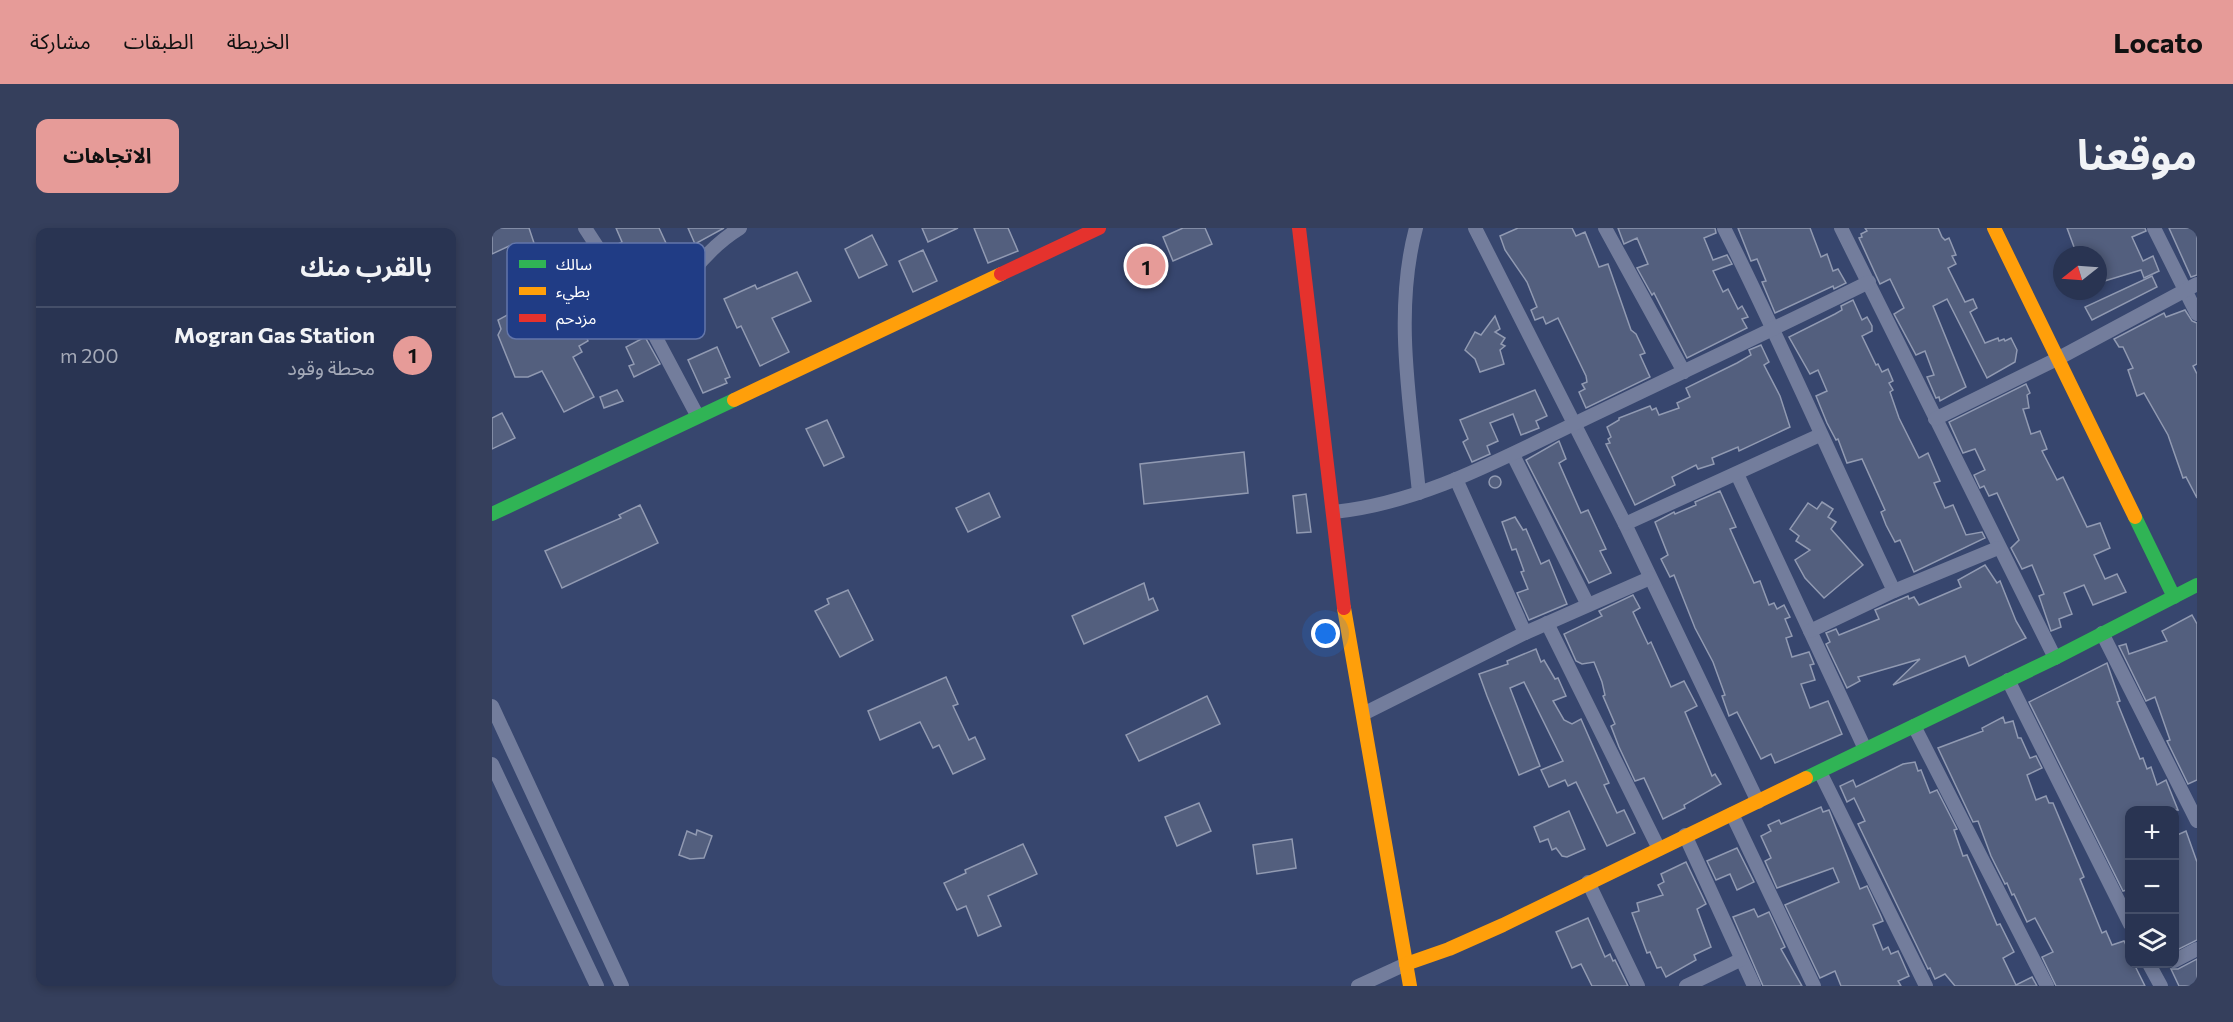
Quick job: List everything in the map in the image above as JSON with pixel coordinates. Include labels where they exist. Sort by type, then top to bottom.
[{"type":"street","points":[[585,228],[595,243]]},
{"type":"street","points":[[705,255],[719,241],[740,228]]},
{"type":"street","points":[[492,514],[1072,234],[1099,228]]},
{"type":"street","points":[[1299,228],[1334,512],[1342,597],[1410,986]]},
{"type":"street","points":[[1416,228],[1408,257],[1405,311],[1407,368],[1419,493]]},
{"type":"street","points":[[1475,228],[1625,524],[1758,802]]},
{"type":"street","points":[[1605,228],[1684,372]]},
{"type":"street","points":[[1724,228],[1774,329],[1820,435],[1894,591]]},
{"type":"street","points":[[1841,228],[1998,548],[2055,658]]},
{"type":"street","points":[[1994,228],[2174,597]]},
{"type":"street","points":[[2154,228],[2191,287],[2197,314]]},
{"type":"street","points":[[1334,512],[1371,508],[1419,493],[1513,455],[1869,282]]},
{"type":"street","points":[[1935,419],[2059,358],[2191,287]]},
{"type":"street","points":[[657,339],[697,415]]},
{"type":"street","points":[[1625,524],[1820,435]]},
{"type":"street","points":[[1513,455],[1588,605]]},
{"type":"street","points":[[1737,474],[1865,749]]},
{"type":"street","points":[[1456,479],[1525,633]]},
{"type":"street","points":[[1810,631],[1894,591],[1998,548]]},
{"type":"street","points":[[1363,714],[1525,633],[1650,578]]},
{"type":"street","points":[[1358,986],[1406,964],[1475,938],[2196,588]]},
{"type":"street","points":[[1547,623],[1659,849]]},
{"type":"street","points":[[2103,633],[2197,821]]},
{"type":"street","points":[[2008,680],[2125,914]]},
{"type":"street","points":[[492,706],[622,986]]},
{"type":"street","points":[[1914,726],[2047,986]]},
{"type":"street","points":[[492,764],[597,986]]},
{"type":"street","points":[[1820,772],[1926,986]]},
{"type":"street","points":[[1732,814],[1814,986]]},
{"type":"street","points":[[1685,835],[1740,960],[1754,986]]},
{"type":"street","points":[[1588,882],[1638,986]]},
{"type":"street","points":[[2179,959],[2197,950]]},
{"type":"street","points":[[1686,986],[1740,960]]},
{"type":"street","points":[[2151,968],[2161,986]]},
{"type":"building","points":[[492,228],[529,228],[534,243],[507,243],[507,247],[492,254]]},
{"type":"building","points":[[616,228],[659,228],[666,243],[620,243],[622,242]]},
{"type":"building","points":[[688,228],[724,228],[697,243],[695,243]]},
{"type":"building","points":[[922,228],[958,228],[928,242]]},
{"type":"building","points":[[974,228],[1008,228],[1018,251],[988,263]]},
{"type":"building","points":[[1183,228],[1205,228],[1212,244],[1173,261],[1163,237]]},
{"type":"building","points":[[1518,228],[1572,228],[1576,236],[1585,232],[1599,267],[1608,264],[1631,330],[1636,334],[1645,353],[1640,355],[1650,377],[1586,408],[1579,392],[1585,389],[1582,384],[1587,382],[1586,376],[1558,318],[1546,324],[1543,317],[1535,320],[1531,310],[1537,307],[1527,282],[1505,250],[1500,236]]},
{"type":"building","points":[[1618,228],[1715,228],[1716,233],[1704,238],[1713,260],[1727,255],[1732,264],[1713,271],[1723,292],[1728,289],[1738,309],[1742,306],[1748,317],[1742,319],[1747,328],[1687,358],[1654,293],[1652,295],[1637,268],[1648,264],[1637,238],[1624,244]]},
{"type":"building","points":[[1738,228],[1810,228],[1821,257],[1827,254],[1833,271],[1838,269],[1846,283],[1834,289],[1833,286],[1775,313],[1762,282],[1766,281],[1757,259],[1751,261]]},
{"type":"building","points":[[1865,228],[1938,228],[1945,240],[1949,238],[1956,255],[1952,256],[1956,264],[1948,268],[1965,302],[1973,299],[1977,308],[1970,312],[1985,343],[1998,338],[1999,341],[2004,339],[2005,341],[2011,338],[2017,350],[2015,362],[1987,378],[1947,299],[1933,306],[1966,387],[1940,401],[1939,397],[1936,398],[1927,377],[1934,375],[1925,351],[1916,355],[1894,314],[1904,308],[1890,279],[1880,284],[1859,238],[1867,231]]},
{"type":"building","points":[[2067,228],[2145,228],[2146,231],[2132,237],[2143,261],[2153,256],[2159,271],[2144,278],[2141,270],[2107,280],[2107,246],[2074,246]]},
{"type":"building","points":[[2169,228],[2197,228],[2197,275],[2191,277]]},
{"type":"building","points":[[872,235],[887,265],[859,278],[845,249]]},
{"type":"building","points":[[923,250],[937,281],[913,292],[899,261]]},
{"type":"building","points":[[797,272],[811,301],[772,318],[789,352],[760,366],[741,326],[737,328],[724,299],[755,285],[757,289]]},
{"type":"building","points":[[2152,276],[2157,287],[2092,320],[2085,307],[2100,300],[2107,300],[2107,297]]},
{"type":"building","points":[[1853,300],[1862,320],[1867,317],[1872,326],[1872,331],[1862,336],[1876,365],[1878,364],[1882,372],[1888,369],[1893,381],[1889,383],[1893,390],[1890,392],[1899,418],[1919,458],[1928,453],[1940,481],[1934,483],[1945,508],[1953,505],[1966,535],[1982,532],[1985,538],[1914,572],[1900,540],[1895,542],[1886,525],[1881,512],[1885,510],[1862,459],[1847,463],[1838,439],[1836,440],[1827,423],[1816,396],[1827,391],[1818,370],[1810,374],[1789,337],[1842,310],[1841,306]]},
{"type":"building","points":[[2185,310],[2192,321],[2197,323],[2197,364],[2193,366],[2197,374],[2197,498],[2186,477],[2183,478],[2168,435],[2144,393],[2137,396],[2128,370],[2133,368],[2123,347],[2119,347],[2114,339],[2164,313],[2166,317]]},
{"type":"building","points":[[507,315],[507,339],[587,339],[588,341],[579,346],[582,352],[573,357],[594,397],[564,412],[542,371],[528,377],[515,377],[498,335],[501,329],[498,320]]},
{"type":"building","points":[[1495,316],[1500,329],[1495,332],[1505,338],[1501,344],[1505,346],[1500,350],[1504,364],[1480,372],[1475,359],[1465,350],[1475,332],[1481,335]]},
{"type":"building","points":[[641,339],[646,339],[660,364],[634,377],[629,366],[634,364],[626,347]]},
{"type":"building","points":[[1761,345],[1769,362],[1764,365],[1780,396],[1790,427],[1739,451],[1738,447],[1712,458],[1714,464],[1698,469],[1696,465],[1672,477],[1675,485],[1635,505],[1606,444],[1610,443],[1608,439],[1611,437],[1607,427],[1619,418],[1650,406],[1652,410],[1656,408],[1659,415],[1679,408],[1677,403],[1690,397],[1686,388],[1751,355],[1749,350]]},
{"type":"building","points":[[717,347],[730,377],[725,379],[727,383],[703,393],[688,360]]},
{"type":"building","points":[[2026,384],[2030,393],[2027,395],[2029,408],[2023,409],[2031,434],[2040,431],[2047,449],[2042,451],[2057,480],[2063,477],[2087,527],[2100,523],[2110,548],[2094,555],[2105,579],[2117,574],[2126,592],[2093,605],[2084,585],[2064,593],[2072,614],[2059,619],[2061,627],[2051,631],[2039,596],[2044,594],[2032,565],[2022,569],[2011,548],[2019,540],[1997,493],[1989,496],[1984,486],[1980,488],[1974,475],[1985,470],[1975,449],[1963,453],[1949,422]]},
{"type":"building","points":[[617,390],[623,401],[604,408],[600,397]]},
{"type":"building","points":[[1535,390],[1547,416],[1536,421],[1539,428],[1521,435],[1513,414],[1490,423],[1498,441],[1487,446],[1490,454],[1472,462],[1463,442],[1468,439],[1460,420]]},
{"type":"building","points":[[502,413],[515,438],[492,449],[492,418]]},
{"type":"building","points":[[827,420],[844,457],[824,466],[806,429]]},
{"type":"building","points":[[1559,441],[1566,459],[1559,463],[1581,513],[1588,510],[1606,549],[1600,551],[1611,573],[1589,583],[1526,460]]},
{"type":"building","points":[[1244,452],[1248,493],[1144,504],[1140,464]]},
{"type":"building","points":[[1497,476],[1501,482],[1497,488],[1493,488],[1489,480]]},
{"type":"building","points":[[1720,491],[1736,527],[1730,529],[1754,583],[1760,581],[1769,605],[1774,603],[1777,609],[1784,605],[1790,617],[1785,619],[1792,636],[1786,638],[1792,657],[1809,652],[1814,664],[1810,665],[1815,680],[1801,684],[1810,708],[1828,701],[1842,734],[1775,763],[1771,754],[1761,759],[1737,712],[1729,716],[1722,696],[1725,695],[1713,662],[1695,628],[1674,575],[1670,577],[1661,559],[1668,555],[1655,522],[1674,512],[1675,514],[1696,505],[1695,502]]},
{"type":"building","points":[[989,493],[1000,517],[968,532],[956,508]]},
{"type":"building","points":[[1306,494],[1311,532],[1297,533],[1293,496]]},
{"type":"building","points":[[1822,502],[1833,509],[1828,517],[1836,522],[1831,529],[1863,565],[1824,598],[1805,578],[1795,560],[1810,550],[1796,541],[1799,536],[1790,529],[1808,503],[1817,509]]},
{"type":"building","points":[[640,505],[658,543],[562,588],[545,551],[621,518],[619,515]]},
{"type":"building","points":[[1515,517],[1523,530],[1526,529],[1541,564],[1549,560],[1567,604],[1529,620],[1517,593],[1528,589],[1521,572],[1524,571],[1516,549],[1512,550],[1502,522]]},
{"type":"building","points":[[1985,565],[1997,583],[2000,581],[2016,621],[2026,638],[1969,666],[1965,656],[1893,685],[1920,659],[1858,677],[1860,681],[1847,688],[1826,644],[1830,642],[1826,633],[1836,629],[1839,635],[1879,619],[1875,610],[1908,596],[1909,599],[1914,597],[1919,605],[1961,587],[1958,580]]},
{"type":"building","points":[[1144,583],[1149,600],[1153,598],[1158,610],[1084,644],[1072,616]]},
{"type":"building","points":[[848,590],[873,640],[840,657],[815,611],[829,604],[827,599]]},
{"type":"building","points":[[1633,595],[1640,608],[1633,612],[1648,644],[1651,642],[1671,687],[1684,681],[1697,706],[1685,712],[1712,776],[1715,774],[1721,784],[1684,805],[1685,808],[1663,819],[1644,778],[1635,781],[1619,747],[1611,726],[1615,724],[1603,696],[1605,695],[1602,682],[1594,662],[1582,664],[1576,661],[1564,634],[1602,616],[1599,611]]},
{"type":"building","points":[[2192,615],[2197,624],[2197,780],[2188,784],[2167,741],[2170,740],[2155,697],[2146,701],[2119,646],[2126,644],[2129,654],[2167,641],[2162,631]]},
{"type":"building","points":[[1536,649],[1541,662],[1544,660],[1555,679],[1558,678],[1566,696],[1553,701],[1564,720],[1572,724],[1581,719],[1609,783],[1604,785],[1617,813],[1624,810],[1635,833],[1607,846],[1576,782],[1568,786],[1565,780],[1549,787],[1541,770],[1563,761],[1524,682],[1510,688],[1540,766],[1519,775],[1479,674],[1508,664],[1507,661]]},
{"type":"building","points":[[2107,663],[2120,701],[2117,702],[2140,759],[2143,758],[2147,769],[2151,767],[2157,785],[2166,780],[2176,806],[2125,806],[2125,890],[2123,891],[2029,702]]},
{"type":"building","points":[[946,677],[958,704],[953,706],[969,740],[975,737],[985,759],[953,774],[939,745],[933,748],[920,722],[880,740],[868,711]]},
{"type":"building","points":[[1207,696],[1220,724],[1139,761],[1126,735]]},
{"type":"building","points":[[2003,717],[2005,723],[2013,721],[2018,738],[2021,738],[2030,758],[2036,756],[2042,768],[2027,775],[2036,800],[2046,796],[2049,803],[2053,803],[2084,877],[2080,879],[2102,933],[2106,931],[2112,945],[2124,941],[2125,968],[2136,968],[2145,986],[2056,986],[2042,957],[2053,952],[2035,918],[2027,922],[2014,894],[2012,895],[2007,883],[2005,884],[1991,856],[1978,821],[1973,822],[1938,748],[1983,731],[1982,728]]},
{"type":"building","points":[[1915,762],[1918,771],[1921,770],[1930,793],[1937,790],[1957,829],[1954,830],[1963,856],[1967,855],[1997,925],[2000,924],[2014,952],[2003,958],[2016,985],[2032,977],[2037,986],[1955,986],[1945,974],[1935,979],[1930,968],[1928,969],[1858,824],[1865,821],[1854,798],[1847,802],[1840,786],[1853,780],[1856,787],[1903,764]]},
{"type":"building","points":[[1199,803],[1211,831],[1177,846],[1165,817]]},
{"type":"building","points":[[1821,807],[1823,812],[1829,810],[1860,889],[1867,886],[1880,914],[1883,921],[1873,925],[1883,950],[1888,947],[1891,954],[1898,951],[1909,976],[1898,981],[1901,986],[1841,986],[1835,971],[1820,978],[1785,905],[1839,882],[1833,868],[1777,888],[1765,861],[1771,858],[1761,836],[1771,831],[1768,825],[1779,820],[1781,824]]},
{"type":"building","points":[[1569,811],[1585,849],[1567,857],[1562,856],[1556,848],[1552,850],[1548,839],[1540,842],[1534,827]]},
{"type":"building","points":[[697,830],[712,836],[704,858],[690,859],[679,855],[687,831],[696,835]]},
{"type":"building","points":[[2186,831],[2197,862],[2197,940],[2179,949],[2179,860],[2179,834]]},
{"type":"building","points":[[1292,839],[1296,868],[1257,874],[1253,845]]},
{"type":"building","points":[[1023,844],[1037,874],[988,896],[1001,926],[978,936],[966,906],[957,910],[944,883],[966,873],[965,870]]},
{"type":"building","points":[[1737,848],[1754,882],[1737,890],[1730,874],[1716,880],[1707,861]]},
{"type":"building","points":[[1686,862],[1706,904],[1697,909],[1711,947],[1694,955],[1696,960],[1666,977],[1661,967],[1657,968],[1650,952],[1647,953],[1632,913],[1639,911],[1637,903],[1663,895],[1658,885],[1664,882],[1661,874]]},
{"type":"building","points":[[1754,909],[1758,917],[1769,912],[1785,947],[1781,949],[1802,986],[1763,986],[1733,917]]},
{"type":"building","points":[[1588,918],[1605,957],[1610,954],[1613,961],[1615,960],[1628,986],[1592,986],[1581,964],[1572,968],[1556,932]]},
{"type":"building","points":[[2197,959],[2197,986],[2179,986],[2171,969],[2178,969]]},
{"type":"traffic: fast","points":[[492,514],[734,400]]},
{"type":"traffic: fast","points":[[2135,517],[2174,597]]},
{"type":"traffic: fast","points":[[1806,778],[2055,658],[2197,585]]},
{"type":"traffic: slow","points":[[1994,228],[2135,517]]},
{"type":"traffic: slow","points":[[734,400],[1001,274]]},
{"type":"traffic: slow","points":[[1344,608],[1410,986]]},
{"type":"traffic: slow","points":[[1406,964],[1449,949],[1503,925],[1806,778]]},
{"type":"traffic: jam","points":[[1001,274],[1099,228]]},
{"type":"traffic: jam","points":[[1299,228],[1344,608]]},
{"type":"place","name":"Mogran Gas Station","points":[[1146,266]]}]
